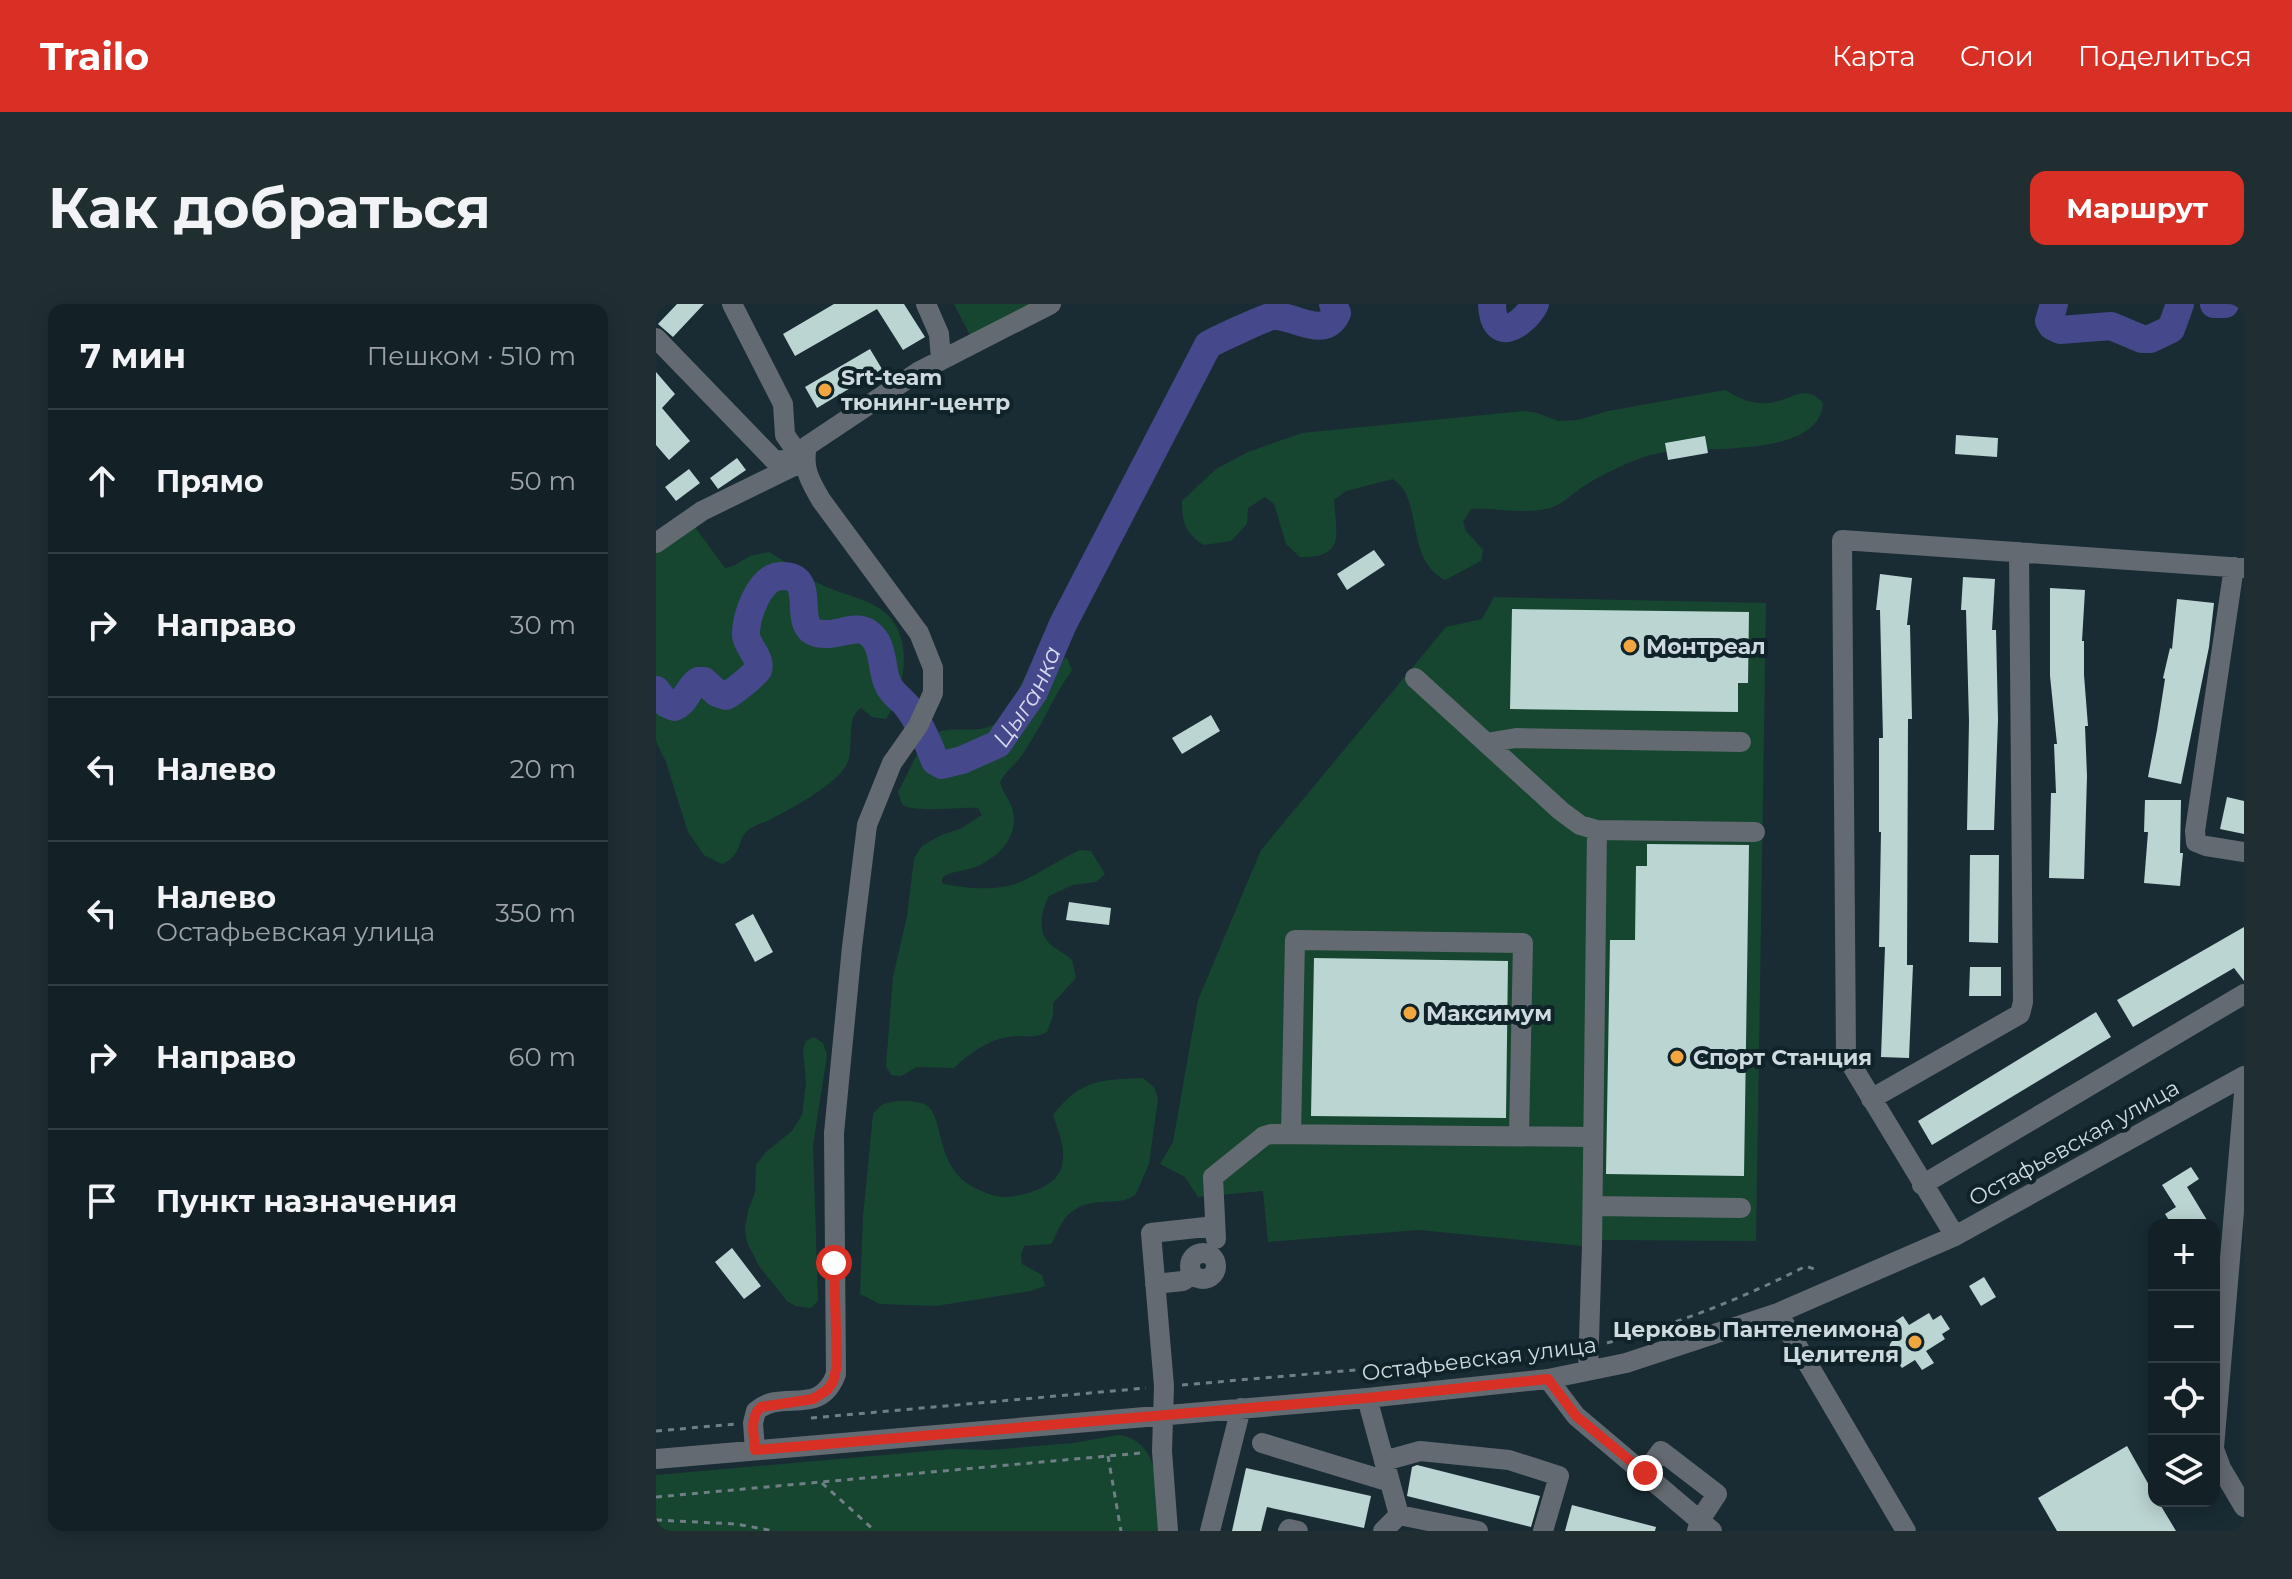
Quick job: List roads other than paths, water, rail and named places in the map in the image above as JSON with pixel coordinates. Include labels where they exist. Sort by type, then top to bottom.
[{"type":"street","points":[[732,304],[783,404],[785,435],[805,454],[808,477],[821,500],[919,633],[933,668],[933,693],[918,726],[892,763],[867,825],[834,1133],[836,1374],[833,1382],[820,1395],[761,1407],[756,1411],[753,1423],[755,1450]]},
{"type":"street","points":[[926,304],[939,334],[941,360]]},
{"type":"street","points":[[656,543],[702,511],[805,454],[918,372],[1051,304]]},
{"type":"street","points":[[656,338],[774,460],[805,454]]},
{"type":"street","points":[[1955,1236],[1846,1056],[1842,540],[2239,567],[2195,831],[2196,842],[2244,852]]},
{"type":"street","points":[[1871,1099],[2020,1014],[2023,1002],[2019,552]]},
{"type":"street","points":[[1415,678],[1580,825],[1597,830],[1755,832]]},
{"type":"street","points":[[1486,743],[1516,738],[1741,742]]},
{"type":"street","points":[[1588,1371],[1597,830]]},
{"type":"street","points":[[1291,1134],[1295,940],[1523,943],[1519,1136]]},
{"type":"street","points":[[1922,1185],[2244,994]]},
{"type":"street","name":"Остафьевская улица","points":[[656,1459],[1163,1413],[1367,1398],[1548,1379],[1588,1371],[1676,1348],[1778,1313],[1955,1236],[2244,1076]]},
{"type":"street","points":[[2215,1435],[2244,1093]]},
{"type":"street","points":[[1168,1531],[1162,1451],[1164,1386],[1151,1233],[1216,1232],[1212,1182],[1217,1172],[1264,1136],[1593,1137]]},
{"type":"street","points":[[1593,1206],[1741,1208]]},
{"type":"street","points":[[1155,1284],[1183,1281],[1192,1275]]},
{"type":"street","points":[[1778,1313],[1906,1531]]},
{"type":"street","points":[[1548,1379],[1576,1416],[1645,1473],[1703,1527],[1717,1494],[1661,1451],[1645,1473]]},
{"type":"street","points":[[1367,1398],[1399,1515]]},
{"type":"street","points":[[1210,1531],[1241,1408]]},
{"type":"street","points":[[1262,1443],[1390,1482]]},
{"type":"street","points":[[1384,1461],[1420,1451],[1509,1460],[1559,1476],[1543,1531]]},
{"type":"street","points":[[2220,1465],[2244,1507]]},
{"type":"street","points":[[1383,1531],[1399,1515]]},
{"type":"street","points":[[1399,1515],[1478,1531]]},
{"type":"street","points":[[1288,1531],[1298,1531]]},
{"type":"waterway","name":"Цыганка","points":[[656,690],[667,704],[674,707],[698,681],[704,681],[717,693],[726,696],[738,688],[759,666],[746,635],[755,599],[773,578],[794,578],[803,594],[807,625],[813,631],[830,634],[863,630],[872,636],[879,648],[889,686],[915,719],[935,761],[942,765],[962,760],[998,744],[1034,692],[1063,624],[1208,345],[1273,316],[1324,325],[1337,313],[1333,304]]},
{"type":"waterway","name":"Цыганка","points":[[1492,304],[1497,324],[1503,328],[1516,325],[1535,304]]},
{"type":"waterway","name":"Цыганка","points":[[2054,304],[2049,321],[2060,330],[2111,326],[2142,339],[2150,339],[2171,329],[2180,304]]},
{"type":"waterway","name":"Цыганка","points":[[2214,304],[2225,304]]},
{"type":"place","name":"Srt-team тюнинг-центр","points":[[825,390]]},
{"type":"place","name":"Монтреал","points":[[1630,646]]},
{"type":"place","name":"Максимум","points":[[1410,1013]]},
{"type":"place","name":"Спорт Станция","points":[[1677,1057]]},
{"type":"place","name":"Церковь Пантелеимона Целителя","points":[[1915,1342]]}]
